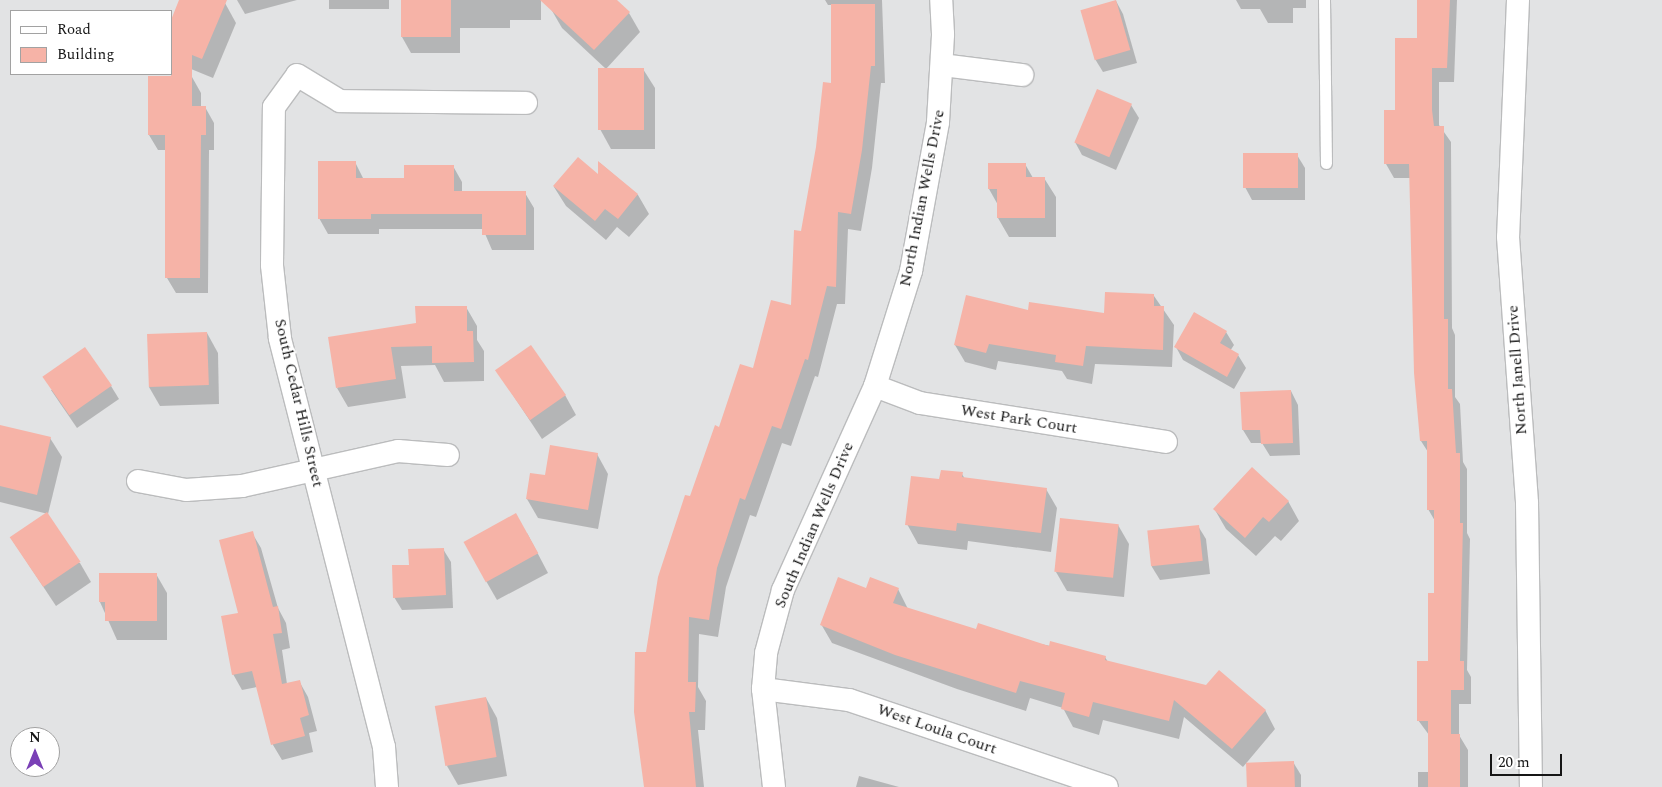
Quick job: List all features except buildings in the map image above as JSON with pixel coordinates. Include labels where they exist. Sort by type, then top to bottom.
[{"type":"street","name":"North Indian Wells Drive","points":[[874,386],[911,271],[938,122],[942,65],[941,0]]},
{"type":"street","name":"North Janell Drive","points":[[1518,0],[1508,237],[1527,503],[1532,787]]},
{"type":"street","points":[[942,65],[1022,75]]},
{"type":"street","name":"South Cedar Hills Street","points":[[387,787],[384,747],[279,329],[272,265],[274,107],[297,75],[340,101],[526,104]]},
{"type":"street","name":"West Park Court","points":[[874,386],[920,403],[1166,442]]},
{"type":"street","name":"South Indian Wells Drive","points":[[774,787],[763,689],[766,653],[783,590],[874,386]]},
{"type":"street","points":[[138,481],[186,490],[242,486],[313,468],[398,451],[448,455]]},
{"type":"street","name":"West Loula Court","points":[[763,689],[849,700],[1106,787]]},
{"type":"lane","points":[[1324,0],[1326,163]]}]
